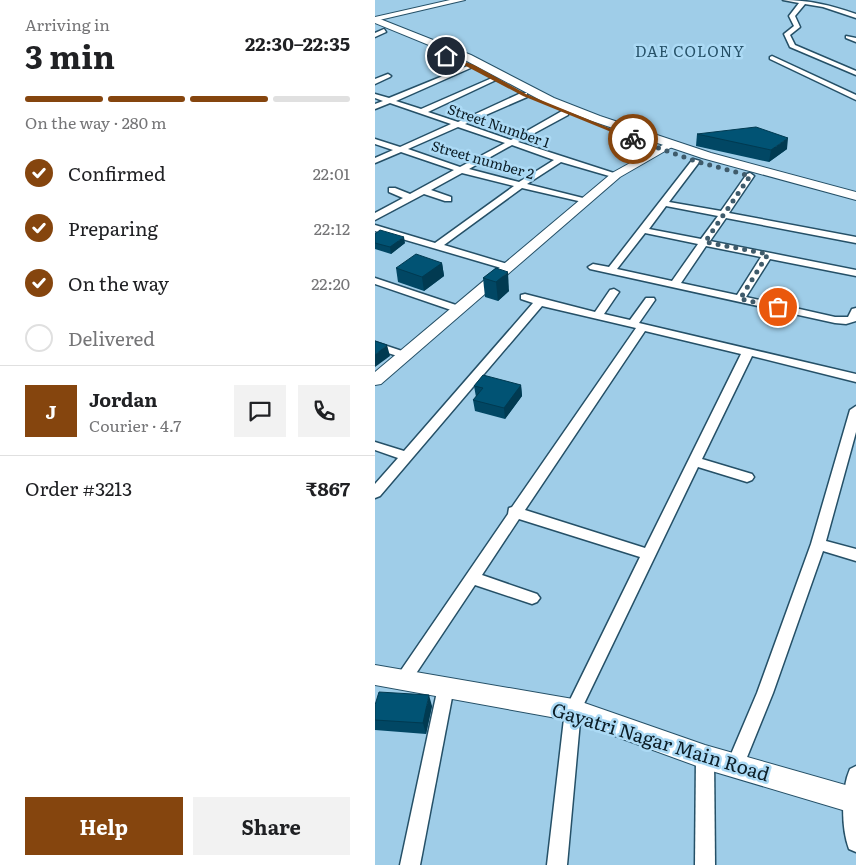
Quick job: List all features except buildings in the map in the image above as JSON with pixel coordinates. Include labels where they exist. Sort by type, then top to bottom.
[{"type":"main road","points":[[375,18],[480,63],[557,104],[695,161],[856,204]]},
{"type":"main road","points":[[378,31],[472,66],[524,95],[565,113],[664,147],[856,196]]},
{"type":"street","points":[[375,18],[461,0]]},
{"type":"street","points":[[786,0],[817,4],[856,16]]},
{"type":"street","points":[[817,4],[835,0]]},
{"type":"street","points":[[803,1],[799,10],[792,16],[797,27],[787,34],[792,46],[856,73]]},
{"type":"street","points":[[848,37],[856,40]]},
{"type":"street","points":[[772,58],[855,97]]},
{"type":"street","points":[[839,65],[856,63]]},
{"type":"street","points":[[375,107],[472,66]]},
{"type":"street","points":[[375,82],[388,76]]},
{"type":"street","points":[[421,112],[495,79]]},
{"type":"street","points":[[375,161],[524,95]]},
{"type":"street","name":"Street Number 1","points":[[375,96],[560,159],[616,175]]},
{"type":"street","points":[[375,217],[509,141],[565,113]]},
{"type":"street","name":"Street number 2","points":[[375,141],[458,170],[584,202]]},
{"type":"street","points":[[375,380],[616,175],[664,147]]},
{"type":"street","points":[[438,245],[520,185],[560,159]]},
{"type":"street","points":[[611,271],[695,161]]},
{"type":"street","points":[[675,284],[750,176]]},
{"type":"street","points":[[392,190],[409,197]]},
{"type":"street","points":[[422,190],[448,199]]},
{"type":"street","points":[[663,203],[856,240]]},
{"type":"street","points":[[642,230],[856,273]]},
{"type":"street","points":[[377,231],[438,245],[508,267]]},
{"type":"street","points":[[740,299],[768,254]]},
{"type":"street","points":[[593,267],[843,322],[853,319],[856,311]]},
{"type":"street","points":[[375,282],[458,309]]},
{"type":"street","points":[[598,316],[614,292]]},
{"type":"street","points":[[525,297],[856,378]]},
{"type":"street","points":[[403,679],[638,325],[649,300]]},
{"type":"street","points":[[375,493],[540,302]]},
{"type":"street","points":[[375,345],[404,355]]},
{"type":"street","points":[[557,865],[573,710],[693,461],[748,352]]},
{"type":"street","points":[[735,766],[765,693],[818,544],[856,410]]},
{"type":"street","points":[[375,446],[407,456]]},
{"type":"street","points":[[693,461],[747,477]]},
{"type":"street","points":[[514,512],[648,554]]},
{"type":"street","points":[[818,544],[856,555]]},
{"type":"street","points":[[471,577],[532,598]]},
{"type":"street","name":"Gayatri Nagar Main Road","points":[[375,674],[573,710],[705,757],[854,800]]},
{"type":"street","points":[[410,865],[446,687]]},
{"type":"street","points":[[705,757],[705,865]]},
{"type":"street","points":[[856,775],[854,800],[856,842]]},
{"type":"way so far","points":[[633,139],[695,161],[750,176],[705,242],[768,254],[740,299],[778,307]]},
{"type":"district","name":"DAE COLONY","points":[[690,50]]},
{"type":"route","points":[[446,56],[472,66],[524,95],[633,139]]}]
